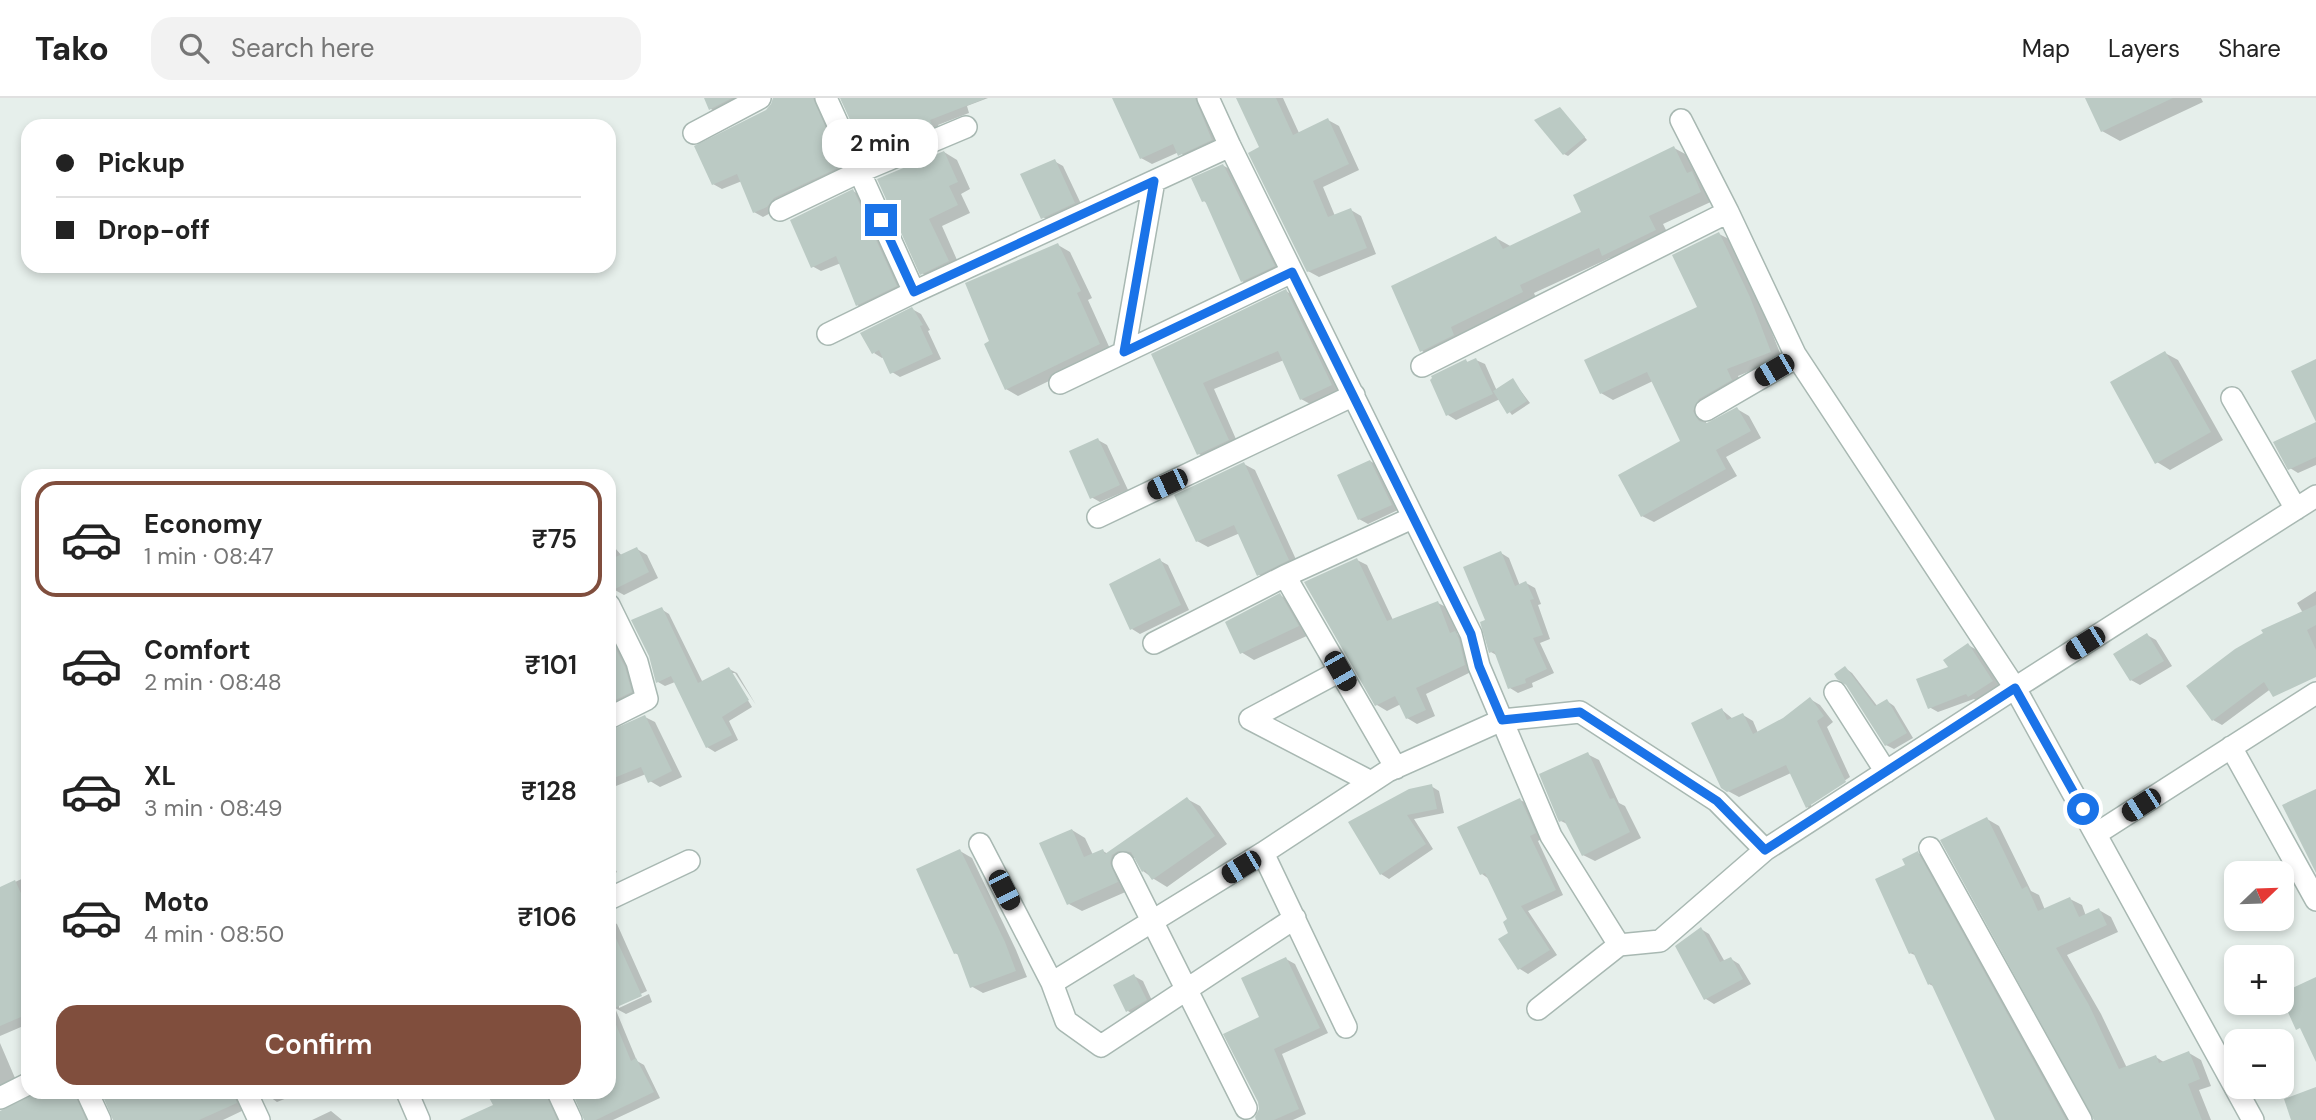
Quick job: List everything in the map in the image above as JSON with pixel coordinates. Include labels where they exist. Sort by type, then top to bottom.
[{"type":"street","points":[[694,133],[760,98]]},
{"type":"street","points":[[826,98],[914,292]]},
{"type":"street","points":[[1208,98],[1471,634],[1479,666],[1551,836],[1619,945]]},
{"type":"street","points":[[1681,120],[1797,357],[2015,688],[2253,1120]]},
{"type":"street","points":[[780,210],[859,172],[966,127]]},
{"type":"street","points":[[828,334],[1230,146]]},
{"type":"street","points":[[1124,352],[1154,181]]},
{"type":"street","points":[[1422,366],[1728,212]]},
{"type":"street","points":[[1060,383],[1292,272]]},
{"type":"street","points":[[1706,410],[1797,357]]},
{"type":"street","points":[[1098,517],[1354,396]]},
{"type":"street","points":[[2232,398],[2296,509]]},
{"type":"street","points":[[1538,1009],[1619,945],[1660,942],[1765,850],[2316,496]]},
{"type":"street","points":[[1153,643],[1285,576],[1412,518]]},
{"type":"street","points":[[1285,576],[1396,768]]},
{"type":"street","points":[[616,620],[637,662],[647,699],[616,715]]},
{"type":"street","points":[[1340,671],[1250,719],[1371,782]]},
{"type":"street","points":[[1835,692],[1886,772]]},
{"type":"street","points":[[2096,834],[2316,693]]},
{"type":"street","points":[[1052,982],[1263,853],[1371,782],[1502,720],[1580,712],[1717,801],[1765,850]]},
{"type":"street","points":[[2231,747],[2313,889]]},
{"type":"street","points":[[980,844],[1052,982],[1066,1020],[1101,1046],[1295,918]]},
{"type":"street","points":[[1930,848],[2081,1120]]},
{"type":"street","points":[[1263,853],[1346,1027]]},
{"type":"street","points":[[616,896],[689,860]]},
{"type":"street","points":[[1123,863],[1246,1108]]},
{"type":"street","points":[[0,1098],[21,1088]]},
{"type":"street","points":[[90,1099],[100,1120]]},
{"type":"street","points":[[249,1099],[259,1120]]},
{"type":"street","points":[[410,1099],[419,1120]]},
{"type":"street","points":[[561,1099],[571,1120]]},
{"type":"building","points":[[704,98],[732,98],[709,110]]},
{"type":"building","points":[[773,98],[813,98],[842,166],[774,198],[767,207],[753,213],[737,174],[712,185],[694,146],[766,110]]},
{"type":"building","points":[[840,98],[984,99],[930,120],[933,127],[866,155]]},
{"type":"building","points":[[1112,98],[1195,98],[1212,140],[1178,156],[1173,144],[1140,159]]},
{"type":"building","points":[[1236,98],[1276,98],[1293,135],[1328,118],[1349,164],[1313,181],[1328,217],[1351,208],[1367,248],[1307,272],[1248,153],[1259,147]]},
{"type":"building","points":[[2085,98],[2173,98],[2101,132]]},
{"type":"building","points":[[1560,107],[1585,137],[1563,155],[1534,120]]},
{"type":"building","points":[[1674,146],[1687,173],[1692,171],[1701,192],[1649,216],[1656,230],[1602,256],[1599,248],[1520,285],[1523,292],[1451,327],[1454,335],[1420,352],[1391,286],[1496,236],[1503,249],[1581,212],[1573,195]]},
{"type":"building","points":[[944,151],[958,182],[949,186],[958,205],[929,219],[949,261],[920,275],[877,179]]},
{"type":"building","points":[[1055,159],[1075,203],[1041,219],[1020,174]]},
{"type":"building","points":[[1223,164],[1275,266],[1241,282],[1205,201],[1202,202],[1191,178]]},
{"type":"building","points":[[853,189],[897,286],[856,306],[836,256],[811,268],[790,220]]},
{"type":"building","points":[[1719,232],[1750,297],[1771,352],[1727,369],[1732,380],[1699,399],[1693,411],[1699,421],[1707,423],[1737,407],[1751,431],[1716,450],[1726,469],[1641,517],[1618,475],[1680,441],[1647,372],[1600,394],[1584,360],[1697,307],[1672,255]]},
{"type":"building","points":[[1058,243],[1081,291],[1077,293],[1100,344],[1005,390],[984,344],[989,341],[965,283]]},
{"type":"building","points":[[1286,289],[1332,385],[1300,400],[1278,351],[1203,383],[1229,440],[1197,455],[1151,354]]},
{"type":"building","points":[[912,307],[923,325],[920,326],[933,354],[890,374],[879,350],[872,354],[860,333]]},
{"type":"building","points":[[2165,351],[2211,432],[2155,464],[2110,382]]},
{"type":"building","points":[[1476,358],[1493,394],[1446,416],[1430,380],[1431,376],[1466,359],[1467,362]]},
{"type":"building","points":[[2316,359],[2316,422],[2291,371]]},
{"type":"building","points":[[1513,378],[1527,401],[1507,414],[1493,391]]},
{"type":"building","points":[[2316,422],[2316,457],[2288,470],[2273,442]]},
{"type":"building","points":[[1098,438],[1120,485],[1090,499],[1069,451]]},
{"type":"building","points":[[1370,460],[1392,505],[1358,520],[1337,475]]},
{"type":"building","points":[[1244,462],[1289,560],[1257,576],[1234,525],[1196,542],[1174,495]]},
{"type":"building","points":[[637,547],[649,572],[616,588],[616,557]]},
{"type":"building","points":[[1501,551],[1515,586],[1526,581],[1534,599],[1530,600],[1543,635],[1533,638],[1547,669],[1525,679],[1526,683],[1508,689],[1494,651],[1489,653],[1480,622],[1485,620],[1463,567]]},
{"type":"building","points":[[1160,558],[1181,605],[1130,630],[1109,584]]},
{"type":"building","points":[[1357,558],[1387,621],[1438,601],[1450,633],[1455,631],[1459,639],[1465,665],[1416,688],[1426,710],[1406,719],[1395,696],[1375,706],[1304,582]]},
{"type":"building","points":[[1280,593],[1299,626],[1240,654],[1225,622]]},
{"type":"building","points":[[2316,605],[2316,625],[2307,630],[2316,650],[2316,677],[2273,697],[2264,682],[2212,721],[2186,686],[2235,649],[2263,633],[2261,630]]},
{"type":"building","points":[[662,607],[698,683],[729,667],[749,700],[722,717],[732,735],[706,748],[671,676],[656,683],[649,656],[631,620]]},
{"type":"building","points":[[2147,633],[2164,661],[2130,681],[2113,654]]},
{"type":"building","points":[[1968,643],[1993,681],[1968,697],[1966,694],[1928,709],[1916,679],[1948,667],[1943,660]]},
{"type":"building","points":[[616,649],[625,667],[632,692],[616,700]]},
{"type":"building","points":[[1845,666],[1875,706],[1887,699],[1907,733],[1885,746],[1846,685],[1834,674]]},
{"type":"building","points":[[1810,697],[1824,716],[1817,721],[1846,782],[1806,808],[1786,765],[1727,792],[1721,788],[1691,723],[1722,708],[1727,720],[1743,713],[1753,734],[1783,718]]},
{"type":"building","points":[[645,715],[672,771],[648,783],[641,767],[616,777],[616,728]]},
{"type":"building","points":[[1588,752],[1610,799],[1614,798],[1630,832],[1582,856],[1564,820],[1559,822],[1539,774]]},
{"type":"building","points":[[1432,784],[1437,809],[1407,815],[1426,844],[1380,875],[1348,822],[1409,789]]},
{"type":"building","points":[[2316,789],[2316,873],[2282,805]]},
{"type":"building","points":[[1187,797],[1215,836],[1152,880],[1145,870],[1142,872],[1131,852],[1118,851],[1112,855],[1110,863],[1118,882],[1067,905],[1039,843],[1072,829],[1084,857],[1103,849],[1105,854]]},
{"type":"building","points":[[1520,798],[1536,833],[1530,836],[1556,890],[1521,906],[1550,950],[1518,970],[1498,939],[1508,933],[1503,922],[1507,919],[1485,873],[1480,875],[1457,827]]},
{"type":"building","points":[[1987,817],[2022,889],[2027,886],[2038,911],[2070,897],[2079,917],[2099,908],[2107,925],[2056,948],[2089,1005],[2119,1069],[2156,1055],[2159,1063],[2189,1051],[2200,1079],[2188,1084],[2202,1120],[2094,1120],[1940,840]]},
{"type":"building","points":[[960,849],[1005,942],[1016,971],[970,988],[957,953],[954,954],[916,869]]},
{"type":"building","points":[[1918,851],[2066,1120],[1995,1120],[1931,983],[1928,985],[1913,952],[1909,954],[1875,879],[1905,865],[1902,859]]},
{"type":"building","points":[[15,880],[21,893],[21,1017],[0,1026],[0,887]]},
{"type":"building","points":[[1701,927],[1720,962],[1731,957],[1743,979],[1704,1000],[1675,946]]},
{"type":"building","points":[[616,938],[642,996],[616,1007]]},
{"type":"building","points":[[1286,957],[1320,1028],[1274,1049],[1299,1109],[1274,1120],[1256,1120],[1258,1102],[1223,1034],[1259,1017],[1241,978]]},
{"type":"building","points":[[1134,974],[1147,1000],[1126,1012],[1113,985]]},
{"type":"building","points":[[2316,977],[2316,1062],[2300,1028],[2296,1030],[2289,1015],[2294,1015],[2294,987]]},
{"type":"building","points":[[616,1025],[631,1061],[636,1058],[654,1092],[596,1120],[584,1120],[575,1099],[616,1099]]},
{"type":"building","points":[[2316,1087],[2316,1120],[2291,1120],[2284,1099],[2294,1099],[2294,1095]]},
{"type":"building","points":[[24,1099],[77,1099],[86,1120],[0,1120],[0,1111]]},
{"type":"building","points":[[104,1099],[236,1099],[237,1103],[199,1120],[113,1120]]},
{"type":"building","points":[[490,1099],[548,1099],[557,1120],[460,1120],[493,1105]]},
{"type":"route","points":[[881,220],[914,292],[1154,181],[1124,352],[1292,272],[1471,634],[1479,666],[1502,720],[1580,712],[1717,801],[1765,850],[2015,688],[2083,809]]}]
